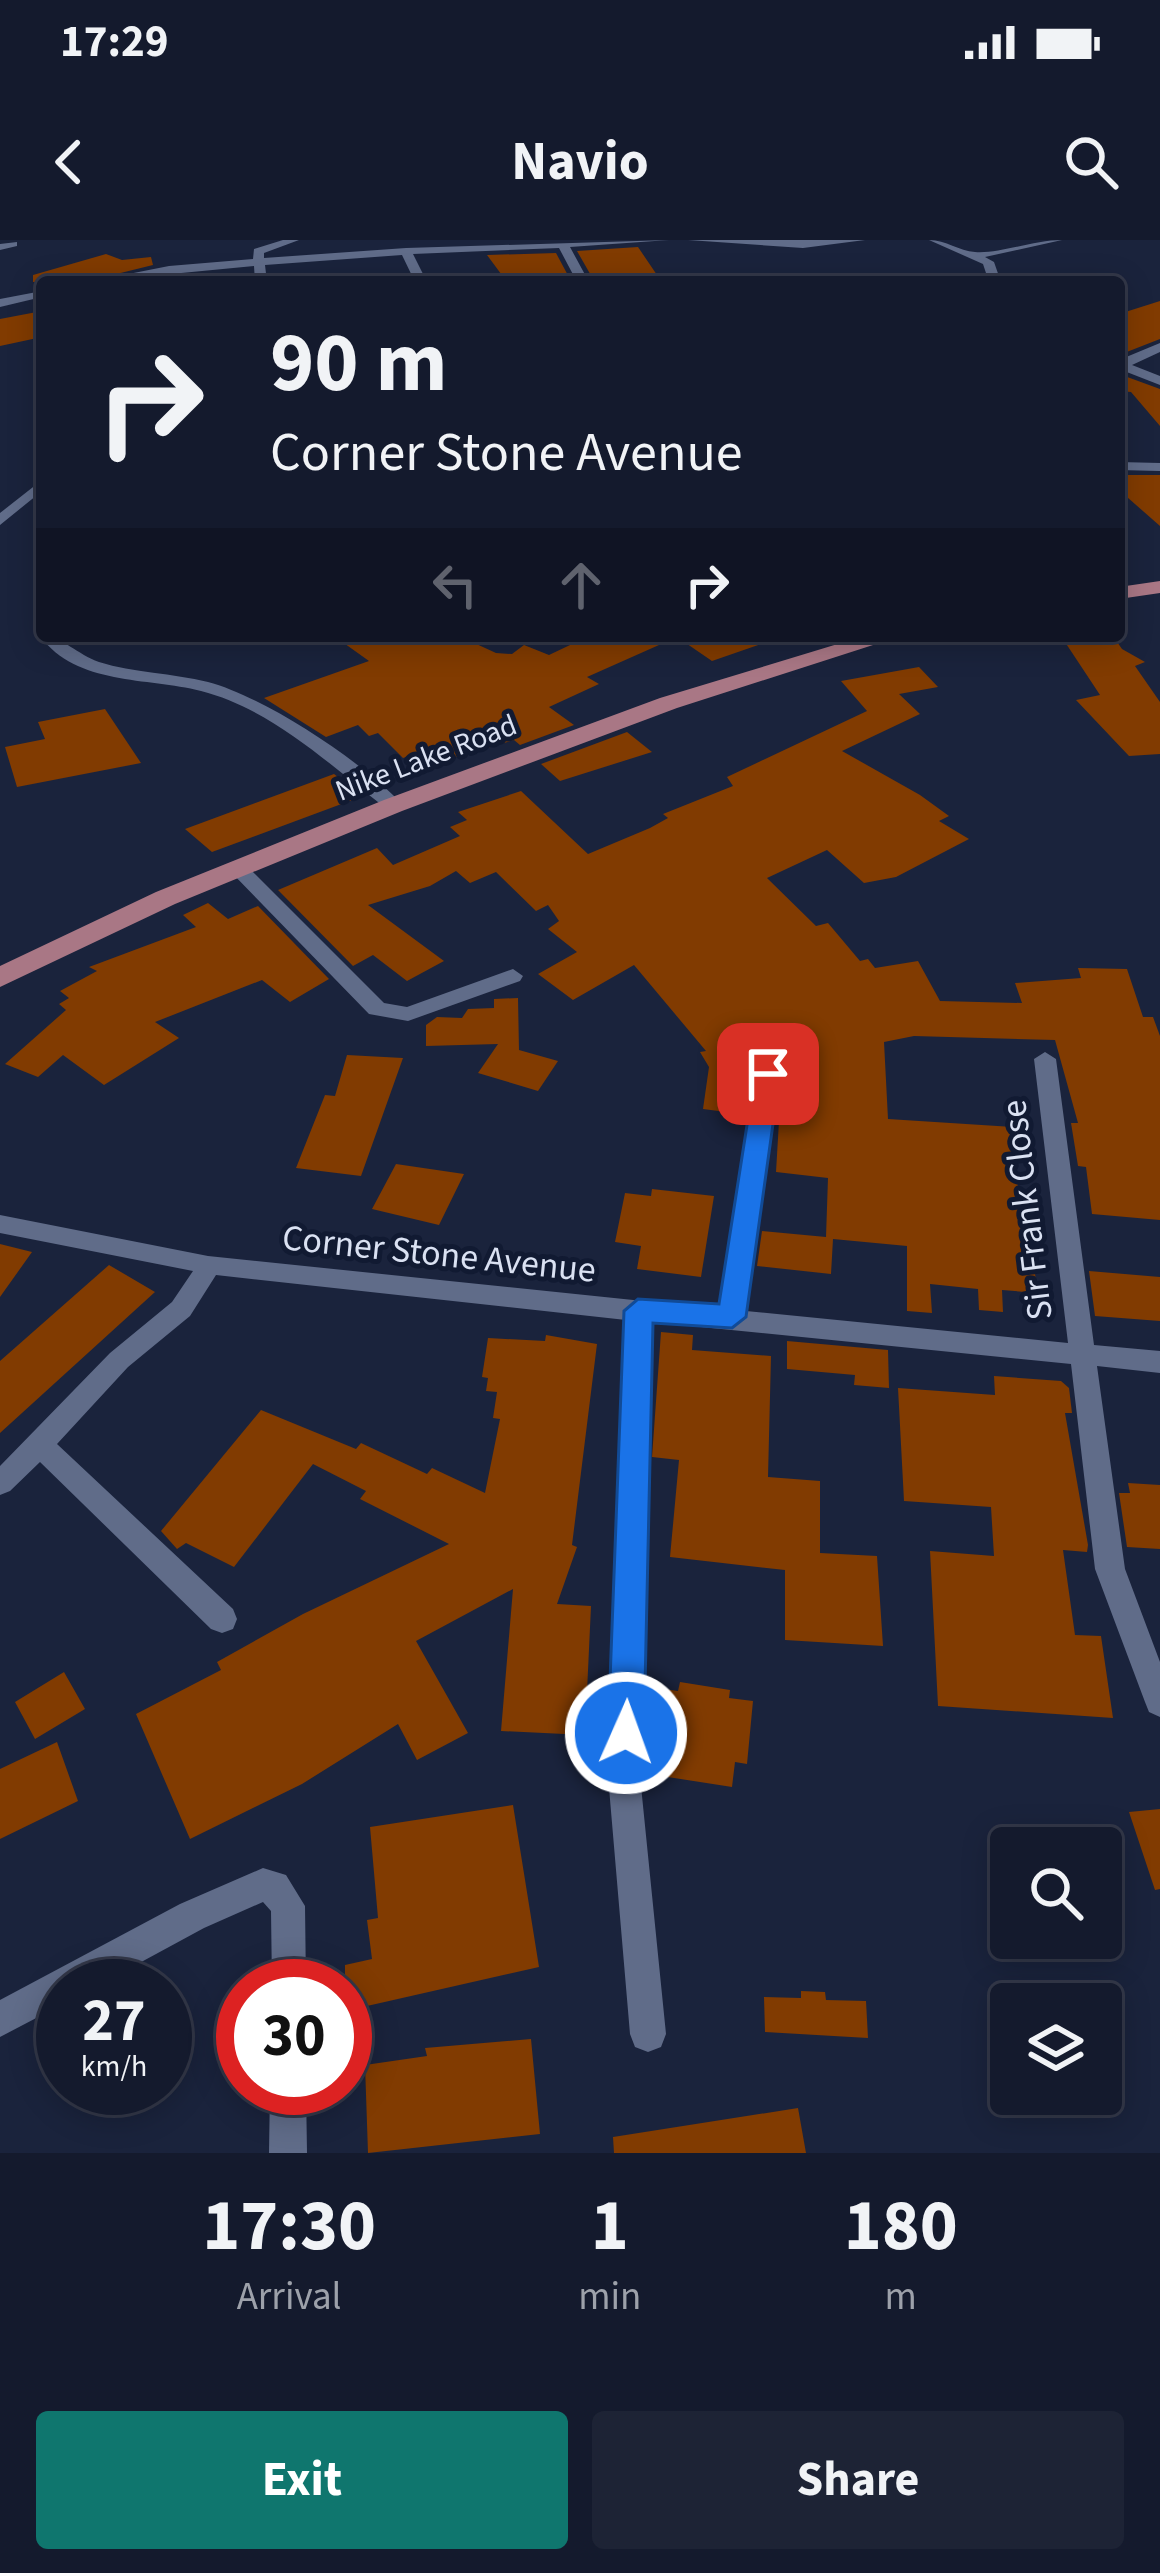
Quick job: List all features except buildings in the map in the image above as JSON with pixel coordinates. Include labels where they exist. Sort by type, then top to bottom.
[{"type":"main road","points":[[1125,592],[1160,587]]},
{"type":"main road","name":"Nike Lake Road","points":[[0,978],[121,914],[394,805],[704,688],[869,642]]},
{"type":"street","points":[[260,276],[258,251],[294,240]]},
{"type":"street","points":[[129,276],[406,251],[664,240]]},
{"type":"street","points":[[693,240],[720,248],[860,240]]},
{"type":"street","points":[[934,240],[978,255],[988,262],[993,276]]},
{"type":"street","points":[[978,255],[1058,240]]},
{"type":"street","points":[[563,244],[580,276]]},
{"type":"street","points":[[406,251],[418,276]]},
{"type":"street","points":[[0,303],[36,295]]},
{"type":"street","points":[[1125,362],[1160,347]]},
{"type":"street","points":[[1125,366],[1160,381]]},
{"type":"street","points":[[1125,466],[1160,467]]},
{"type":"street","points":[[0,521],[36,489]]},
{"type":"street","points":[[51,642],[81,661],[237,698],[274,718],[394,805]]},
{"type":"street","points":[[237,867],[377,1009],[408,1014],[513,976]]},
{"type":"street","name":"Sir Frank Close","points":[[1045,1059],[1110,1569],[1160,1702]]},
{"type":"street","points":[[732,1317],[768,1074]]},
{"type":"street","name":"Corner Stone Avenue","points":[[0,1224],[208,1265],[1160,1362]]},
{"type":"street","points":[[0,1483],[42,1447],[120,1359],[186,1310],[208,1265]]},
{"type":"street","points":[[638,1311],[624,1776],[648,2034]]},
{"type":"street","points":[[42,1447],[222,1619]]},
{"type":"street","points":[[0,2019],[192,1916],[262,1885],[274,1887],[288,1906],[289,1959]]},
{"type":"street","points":[[288,2115],[288,2153]]},
{"type":"route","points":[[626,1733],[638,1311],[732,1317],[768,1074]]}]
